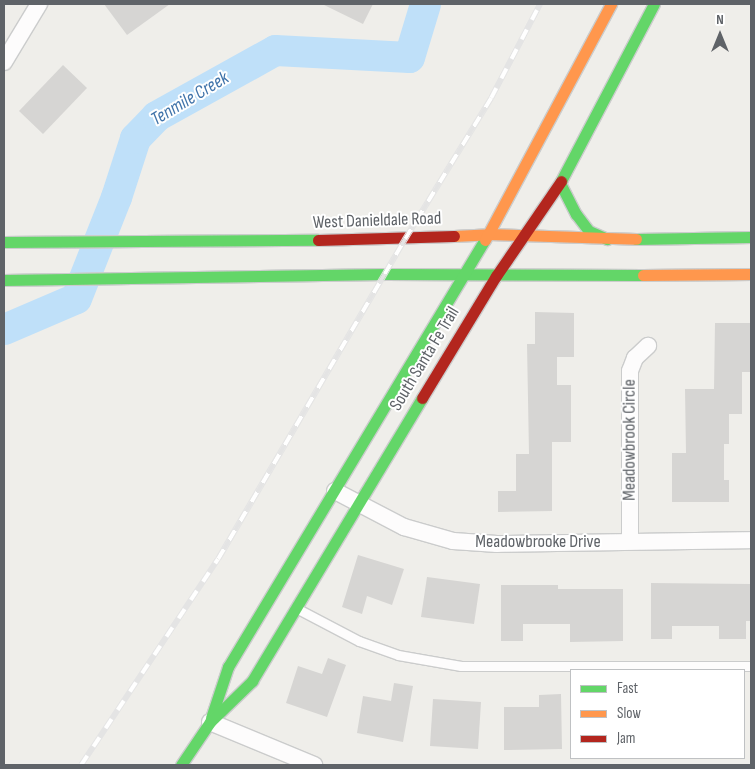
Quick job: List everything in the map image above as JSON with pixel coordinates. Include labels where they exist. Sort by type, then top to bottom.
[{"type":"main road","name":"South Santa Fe Trail","points":[[181,765],[210,722],[252,681],[284,601],[334,491],[462,275],[490,234],[557,110],[611,4]]},
{"type":"main road","name":"South Santa Fe Trail","points":[[210,722],[228,667],[284,601],[358,503],[496,276],[527,234],[560,183],[654,4]]},
{"type":"main road","points":[[560,183],[576,214],[590,230],[607,239]]},
{"type":"main road","name":"West Danieldale Road","points":[[4,242],[405,239],[490,234],[527,234],[607,239],[751,237]]},
{"type":"main road","points":[[4,280],[751,274]]},
{"type":"street","points":[[4,62],[38,4]]},
{"type":"street","name":"Meadowbrook Circle","points":[[630,541],[630,371],[635,358],[648,346]]},
{"type":"street","name":"Meadowbrooke Drive","points":[[334,491],[404,527],[453,541],[497,544],[751,540]]},
{"type":"street","points":[[210,722],[314,765]]},
{"type":"lane","points":[[284,601],[359,641],[398,655],[461,666],[751,666]]},
{"type":"building","points":[[104,4],[170,4],[127,35]]},
{"type":"building","points":[[322,4],[373,4],[363,24]]},
{"type":"building","points":[[63,65],[87,88],[43,134],[19,111]]},
{"type":"building","points":[[535,312],[574,313],[574,357],[557,357],[557,385],[571,385],[571,442],[552,442],[552,511],[498,512],[498,491],[516,491],[516,454],[529,454],[527,344],[535,344]]},
{"type":"building","points":[[715,323],[751,323],[751,372],[742,372],[742,414],[729,414],[729,444],[724,444],[724,480],[729,480],[729,502],[672,502],[672,453],[686,453],[685,389],[714,389]]},
{"type":"building","points":[[358,555],[404,569],[392,605],[367,596],[362,614],[342,607]]},
{"type":"building","points":[[427,577],[480,584],[474,624],[421,617]]},
{"type":"building","points":[[651,583],[751,584],[751,621],[746,621],[746,639],[719,639],[719,626],[672,626],[672,639],[651,639]]},
{"type":"building","points":[[501,585],[558,585],[558,589],[623,589],[623,641],[570,642],[570,624],[523,624],[523,641],[501,641]]},
{"type":"building","points":[[328,658],[346,665],[327,717],[286,703],[298,666],[322,674]]},
{"type":"building","points":[[394,683],[413,686],[403,742],[357,733],[363,696],[391,701]]},
{"type":"building","points":[[561,694],[562,749],[504,750],[504,707],[539,707],[539,695]]},
{"type":"building","points":[[433,699],[481,702],[478,749],[430,746]]},
{"type":"waterway","name":"Tenmile Creek","points":[[4,329],[76,298],[116,197],[135,138],[156,116],[275,50],[409,57],[425,4]]},
{"type":"railway","points":[[81,765],[218,559],[405,239],[491,98],[540,4]]},
{"type":"traffic: fast","points":[[561,181],[654,4]]},
{"type":"traffic: fast","points":[[560,183],[576,214],[589,231],[607,239]]},
{"type":"traffic: fast","points":[[636,239],[751,237]]},
{"type":"traffic: fast","points":[[4,242],[318,240]]},
{"type":"traffic: fast","points":[[211,718],[228,667],[485,240]]},
{"type":"traffic: fast","points":[[4,280],[386,274],[643,275]]},
{"type":"traffic: fast","points":[[181,765],[210,722],[252,681],[422,398]]},
{"type":"traffic: slow","points":[[485,240],[611,4]]},
{"type":"traffic: slow","points":[[454,236],[489,234],[636,239]]},
{"type":"traffic: slow","points":[[643,275],[751,274]]},
{"type":"traffic: jam","points":[[422,398],[496,276],[561,181]]},
{"type":"traffic: jam","points":[[318,240],[454,236]]}]
